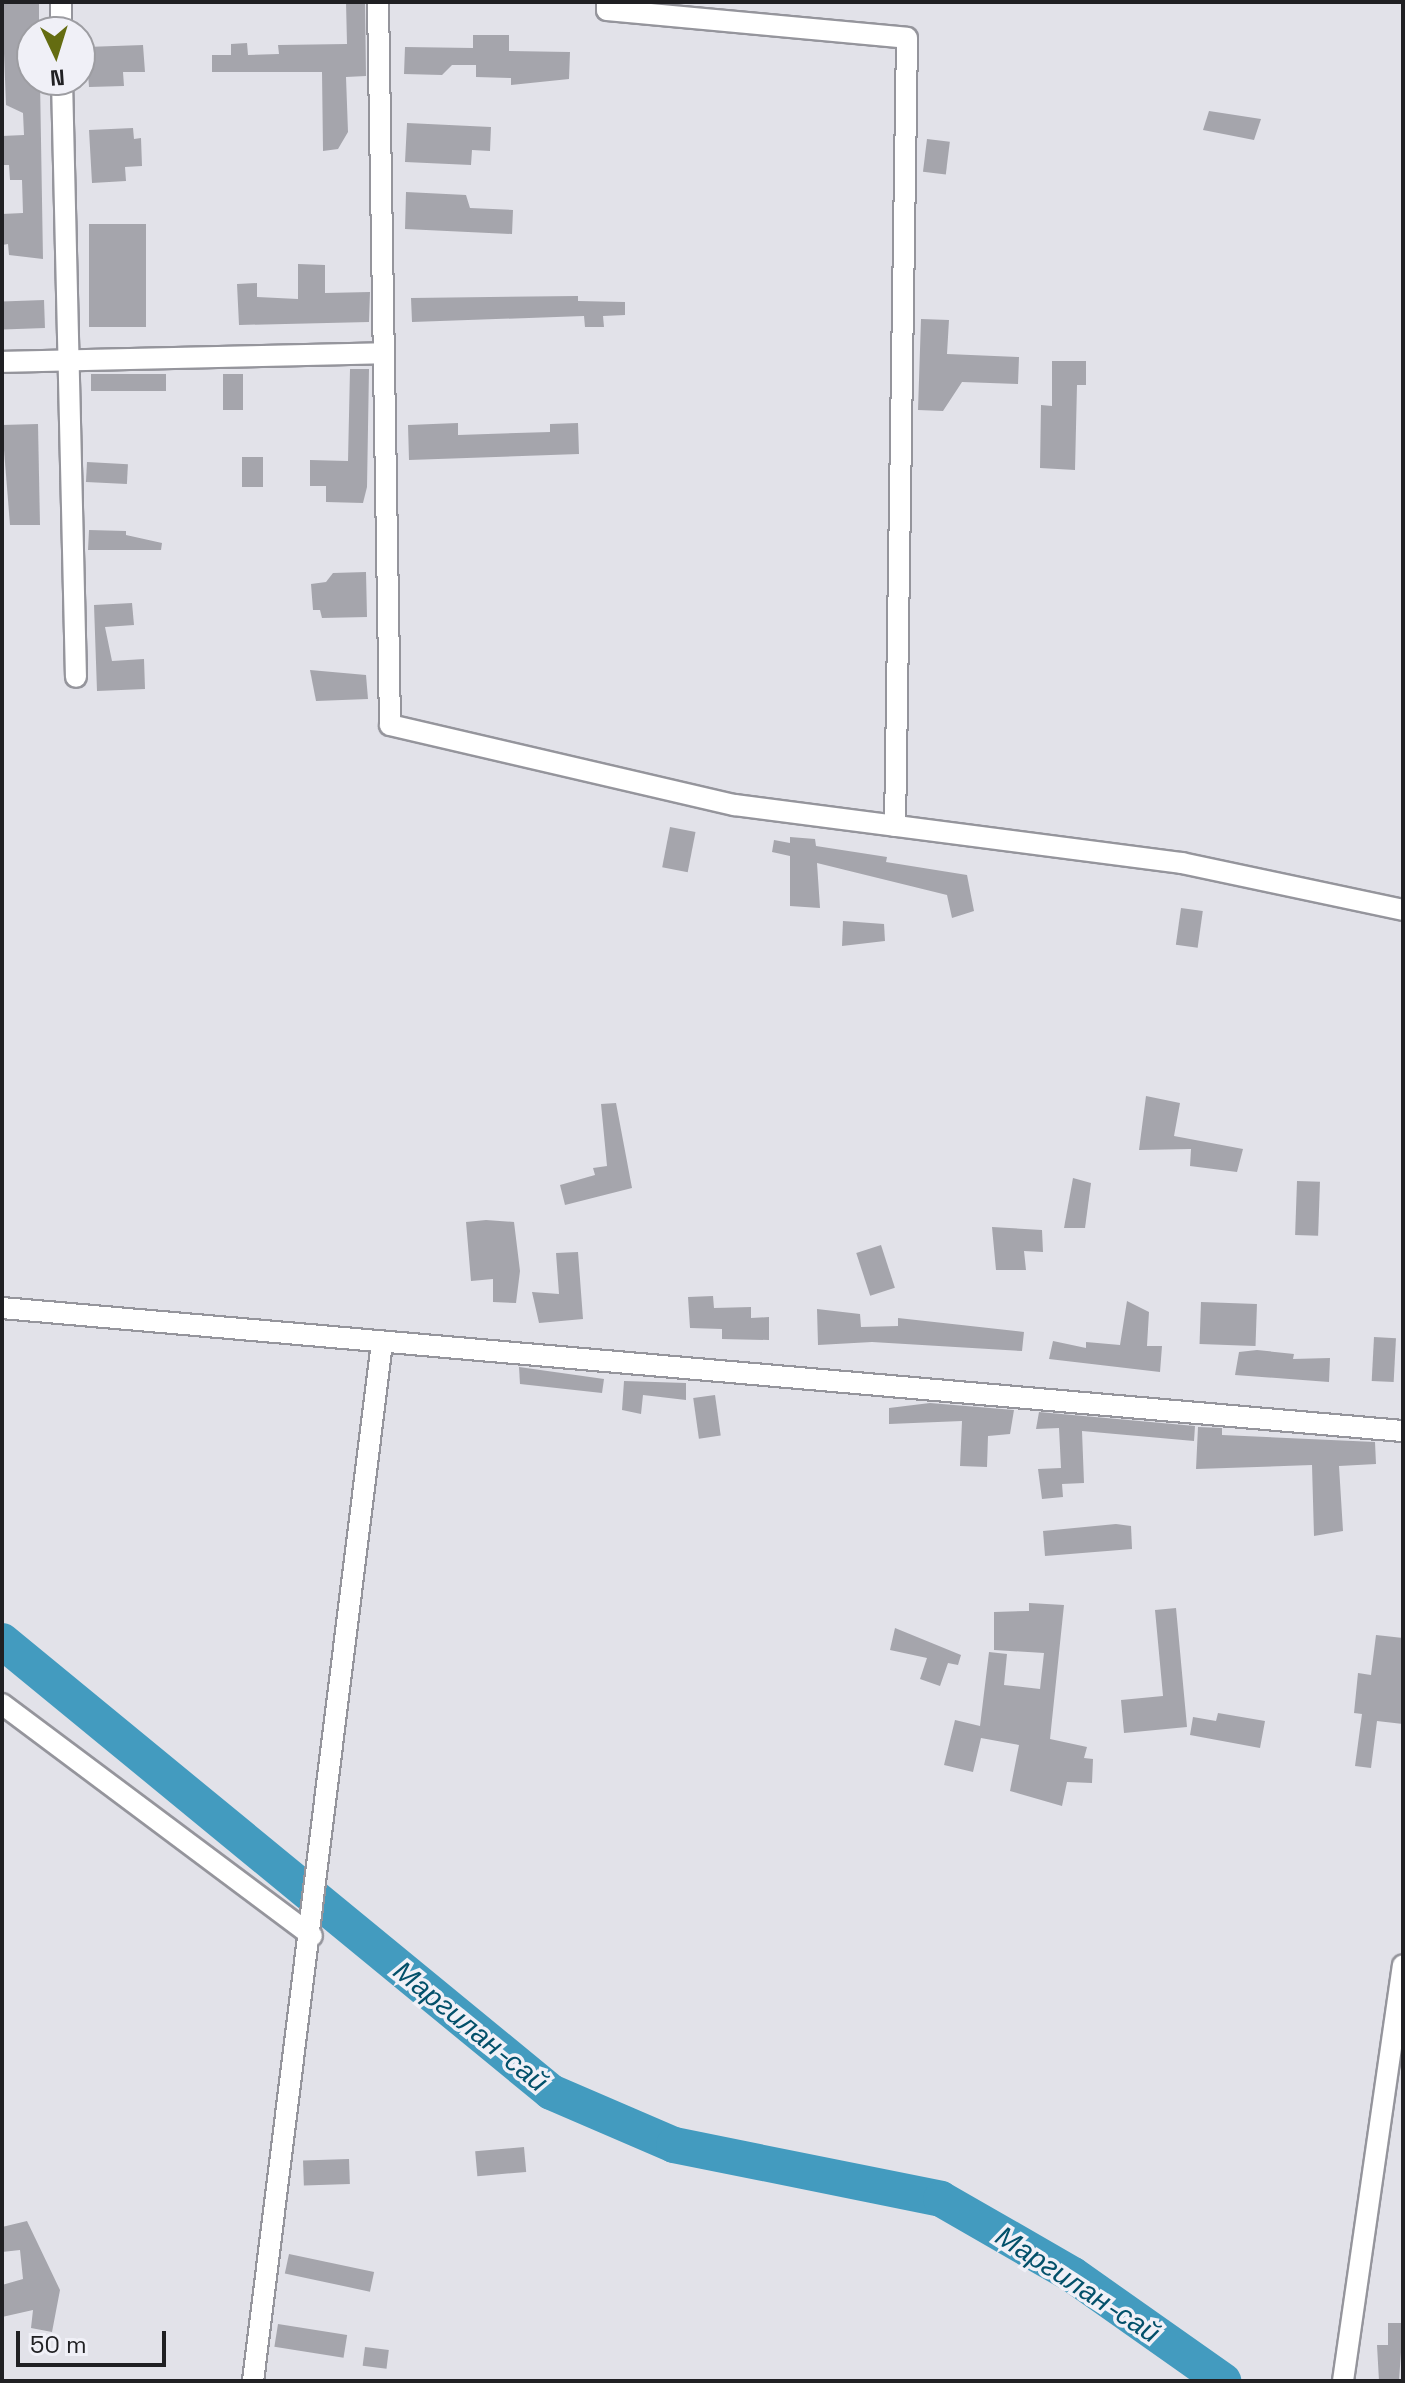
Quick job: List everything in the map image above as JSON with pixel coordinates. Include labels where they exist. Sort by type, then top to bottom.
[{"type":"street","points":[[378,2],[390,725],[735,805],[1182,863],[1403,910]]},
{"type":"street","points":[[607,2],[607,10],[907,38],[895,826]]},
{"type":"street","points":[[62,96],[76,677]]},
{"type":"street","points":[[2,362],[384,353]]},
{"type":"street","points":[[2,1308],[1403,1431]]},
{"type":"street","points":[[253,2381],[312,1936],[382,1342]]},
{"type":"street","points":[[2,1704],[312,1936]]},
{"type":"street","points":[[1343,2381],[1403,1965]]},
{"type":"building","points":[[2,2],[39,2],[39,16],[16,16],[16,96],[40,96],[43,259],[9,255],[8,244],[2,245],[2,214],[23,213],[22,180],[10,180],[9,165],[2,165],[2,136],[24,135],[23,113],[6,105]]},
{"type":"building","points":[[346,2],[365,2],[366,76],[346,77],[348,132],[338,149],[323,151],[322,72],[212,72],[212,55],[231,55],[231,44],[247,43],[248,55],[279,54],[278,45],[347,44]]},
{"type":"building","points":[[473,35],[509,35],[509,51],[570,52],[569,79],[511,85],[511,78],[476,77],[476,65],[452,65],[442,75],[404,74],[405,47],[473,48]]},
{"type":"building","points":[[143,45],[145,72],[123,72],[124,86],[96,87],[96,47]]},
{"type":"building","points":[[1209,111],[1261,119],[1254,140],[1203,130]]},
{"type":"building","points":[[407,123],[491,127],[490,151],[472,150],[471,165],[405,162]]},
{"type":"building","points":[[133,128],[134,139],[141,138],[142,166],[125,167],[126,181],[92,183],[89,130]]},
{"type":"building","points":[[927,139],[950,142],[946,175],[923,172]]},
{"type":"building","points":[[406,192],[466,195],[470,208],[513,210],[512,234],[405,229]]},
{"type":"building","points":[[89,224],[146,224],[146,327],[89,327]]},
{"type":"building","points":[[298,264],[325,265],[325,293],[370,292],[369,322],[239,325],[237,284],[257,283],[257,297],[298,299]]},
{"type":"building","points":[[578,296],[578,301],[625,302],[625,315],[603,316],[604,327],[585,327],[584,316],[412,322],[411,298]]},
{"type":"building","points":[[44,300],[45,328],[3,329],[2,301]]},
{"type":"building","points":[[921,319],[949,320],[947,354],[1019,357],[1018,384],[962,382],[943,411],[918,410]]},
{"type":"building","points":[[1052,361],[1086,361],[1086,385],[1077,385],[1075,470],[1040,468],[1041,405],[1052,406]]},
{"type":"building","points":[[350,369],[369,369],[367,487],[363,503],[326,502],[326,486],[310,486],[310,460],[348,461]]},
{"type":"building","points":[[91,374],[166,374],[166,391],[91,391]]},
{"type":"building","points":[[223,374],[243,374],[243,410],[223,410]]},
{"type":"building","points":[[458,423],[458,435],[550,432],[550,424],[578,423],[579,454],[409,460],[408,425]]},
{"type":"building","points":[[38,424],[40,525],[10,525],[2,425]]},
{"type":"building","points":[[242,457],[263,457],[263,487],[242,487]]},
{"type":"building","points":[[87,462],[128,464],[127,484],[86,482]]},
{"type":"building","points":[[89,530],[126,531],[126,535],[162,543],[161,550],[88,550]]},
{"type":"building","points":[[366,572],[367,617],[322,618],[320,610],[313,610],[311,584],[326,582],[333,573]]},
{"type":"building","points":[[132,603],[134,625],[105,627],[112,661],[144,659],[145,689],[97,691],[94,605]]},
{"type":"building","points":[[310,670],[366,675],[368,699],[316,701]]},
{"type":"building","points":[[670,827],[696,832],[688,872],[662,867]]},
{"type":"building","points":[[790,837],[815,839],[816,846],[887,857],[886,862],[967,875],[974,911],[952,918],[947,895],[817,863],[820,908],[790,906],[790,856],[772,852],[774,840],[790,843]]},
{"type":"building","points":[[1181,908],[1203,911],[1198,948],[1176,945]]},
{"type":"building","points":[[843,921],[884,924],[885,941],[842,946]]},
{"type":"building","points":[[1146,1096],[1180,1103],[1174,1136],[1243,1149],[1237,1172],[1190,1166],[1191,1149],[1139,1150]]},
{"type":"building","points":[[616,1103],[632,1188],[565,1205],[560,1185],[595,1175],[593,1168],[607,1166],[601,1104]]},
{"type":"building","points":[[1073,1178],[1091,1183],[1085,1228],[1064,1228]]},
{"type":"building","points":[[1297,1181],[1320,1182],[1318,1236],[1295,1235]]},
{"type":"building","points":[[466,1222],[514,1222],[520,1271],[516,1303],[493,1302],[493,1279],[471,1281]]},
{"type":"building","points":[[992,1227],[1042,1230],[1043,1252],[1024,1251],[1026,1270],[996,1270]]},
{"type":"building","points":[[881,1245],[895,1288],[870,1296],[856,1253]]},
{"type":"building","points":[[578,1252],[583,1319],[539,1323],[532,1292],[559,1294],[556,1253]]},
{"type":"building","points":[[713,1296],[714,1308],[751,1307],[751,1318],[769,1317],[769,1340],[722,1339],[722,1329],[690,1328],[688,1297]]},
{"type":"building","points":[[1127,1301],[1149,1312],[1147,1346],[1162,1346],[1160,1372],[1049,1359],[1053,1341],[1086,1348],[1086,1342],[1120,1345]]},
{"type":"building","points":[[1201,1302],[1257,1304],[1256,1346],[1200,1344]]},
{"type":"building","points":[[817,1309],[860,1314],[861,1327],[898,1326],[898,1318],[1024,1332],[1022,1351],[872,1342],[818,1345]]},
{"type":"building","points":[[1374,1337],[1396,1338],[1394,1382],[1372,1381]]},
{"type":"building","points":[[1257,1350],[1294,1354],[1293,1359],[1330,1358],[1329,1382],[1235,1375],[1239,1352]]},
{"type":"building","points":[[519,1367],[604,1379],[602,1393],[520,1384]]},
{"type":"building","points":[[624,1381],[686,1383],[686,1400],[643,1395],[641,1414],[622,1410]]},
{"type":"building","points":[[715,1395],[721,1436],[699,1439],[693,1398]]},
{"type":"building","points":[[930,1403],[1014,1410],[1010,1434],[988,1436],[987,1467],[960,1466],[962,1421],[889,1424],[889,1408]]},
{"type":"building","points":[[1039,1412],[1195,1426],[1194,1441],[1082,1431],[1084,1483],[1062,1484],[1063,1497],[1042,1499],[1038,1469],[1061,1468],[1059,1428],[1036,1429]]},
{"type":"building","points":[[1198,1427],[1222,1428],[1222,1435],[1375,1442],[1376,1464],[1339,1466],[1343,1531],[1314,1536],[1312,1465],[1196,1469]]},
{"type":"building","points":[[1116,1524],[1131,1526],[1132,1549],[1045,1556],[1043,1531]]},
{"type":"building","points":[[1029,1603],[1064,1605],[1050,1739],[1087,1747],[1084,1758],[1093,1759],[1092,1783],[1067,1782],[1062,1806],[1010,1791],[1019,1745],[981,1738],[973,1772],[944,1765],[955,1720],[980,1726],[989,1652],[1007,1654],[1004,1685],[1040,1689],[1044,1653],[994,1650],[994,1612],[1029,1611]]},
{"type":"building","points":[[1176,1608],[1187,1727],[1124,1733],[1121,1700],[1163,1696],[1155,1610]]},
{"type":"building","points":[[895,1628],[961,1655],[958,1665],[948,1663],[940,1686],[920,1679],[927,1658],[890,1650]]},
{"type":"building","points":[[1376,1635],[1403,1638],[1403,1724],[1377,1721],[1371,1768],[1355,1766],[1362,1714],[1354,1713],[1358,1673],[1371,1675]]},
{"type":"building","points":[[1218,1713],[1265,1721],[1260,1748],[1190,1735],[1193,1717],[1216,1721]]},
{"type":"building","points":[[524,2147],[526,2172],[477,2176],[475,2151]]},
{"type":"building","points":[[349,2159],[350,2184],[304,2186],[303,2161]]},
{"type":"building","points":[[27,2221],[60,2290],[52,2332],[31,2328],[33,2310],[2,2317],[2,2285],[23,2279],[20,2250],[2,2252],[2,2227]]},
{"type":"building","points":[[289,2254],[374,2272],[370,2292],[285,2274]]},
{"type":"building","points":[[1388,2323],[1403,2323],[1399,2381],[1379,2381],[1377,2345],[1388,2345]]},
{"type":"building","points":[[278,2324],[347,2335],[344,2358],[274,2347]]},
{"type":"building","points":[[365,2347],[389,2350],[387,2369],[363,2366]]},
{"type":"waterway","name":"Маргилан-сай","points":[[2,1641],[551,2092],[674,2145],[941,2199],[1073,2275],[1223,2381]]}]
